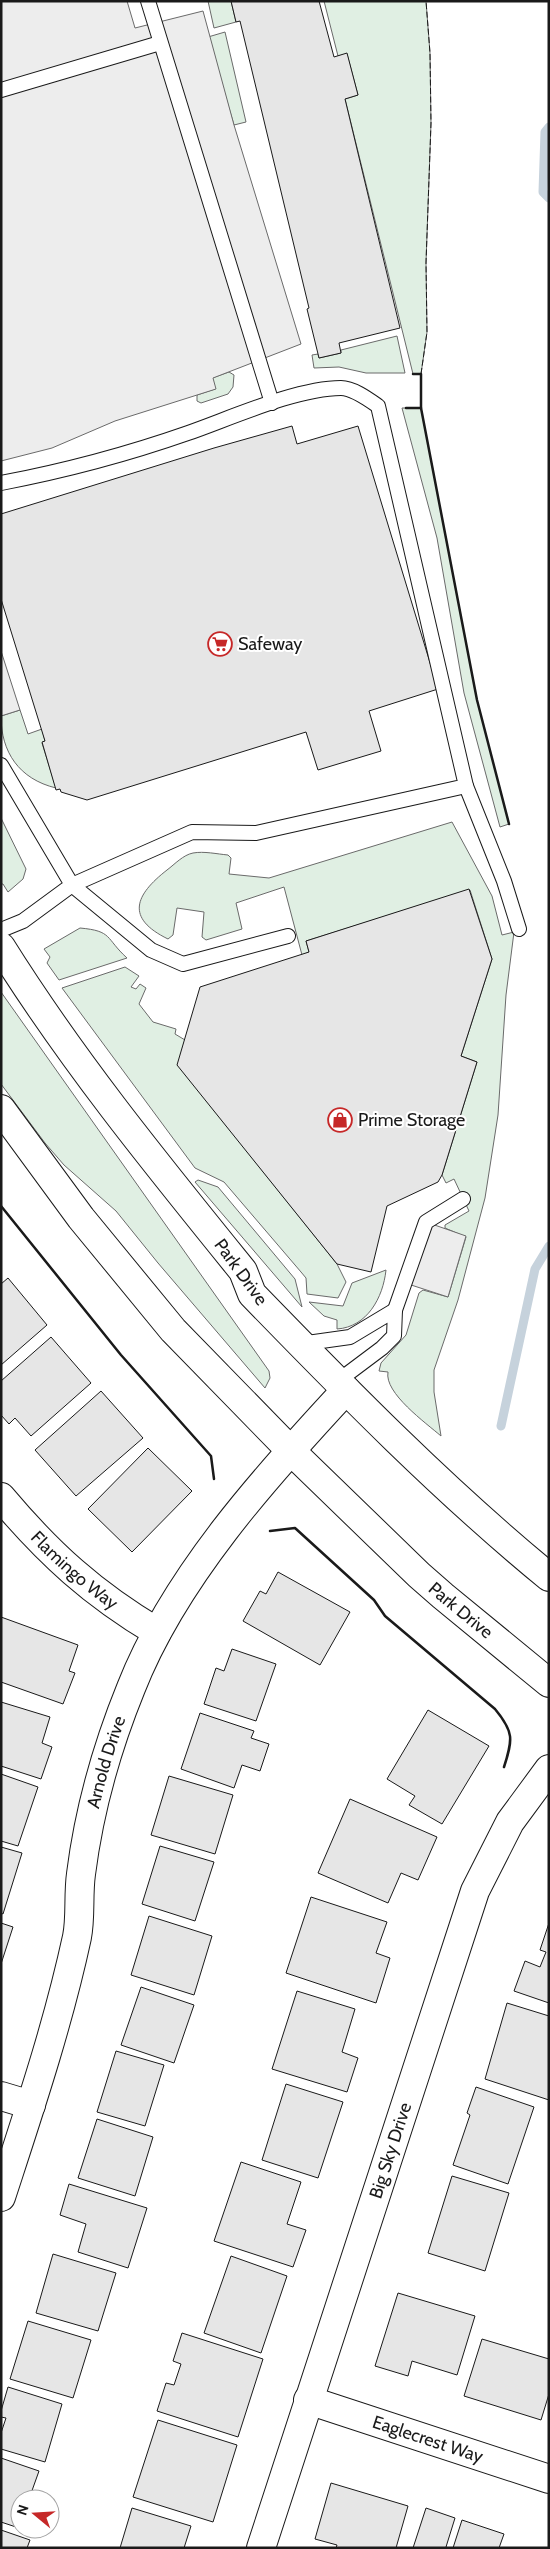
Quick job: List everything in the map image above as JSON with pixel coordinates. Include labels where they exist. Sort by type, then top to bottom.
[{"type":"street","name":"Park Drive","points":[[1,947],[29,991],[119,1116],[243,1271],[252,1294],[342,1386],[495,1533],[549,1577]]},
{"type":"street","name":"Park Drive","points":[[1,1108],[81,1218],[173,1330],[290,1450],[442,1596],[549,1683]]},
{"type":"street","name":"Arnold Drive","points":[[1,2196],[65,1992],[78,1933],[82,1867],[91,1816],[109,1748],[132,1686],[157,1632],[200,1564],[342,1386]]},
{"type":"street","name":"Flamingo Way","points":[[1,1497],[32,1534],[74,1575],[130,1616],[157,1632]]},
{"type":"street","name":"Big Sky Drive","points":[[262,2548],[308,2400],[475,1891],[510,1822],[549,1769]]},
{"type":"street","points":[[1,2096],[31,2105]]},
{"type":"street","name":"Eaglecrest Way","points":[[308,2400],[549,2479]]},
{"type":"lane","points":[[148,1],[272,403]]},
{"type":"lane","points":[[1,90],[160,43]]},
{"type":"lane","points":[[1,483],[50,474],[141,447],[272,403],[326,389],[344,388],[367,398],[378,406],[466,786],[504,881],[519,929]]},
{"type":"lane","points":[[1,765],[72,885],[151,950],[183,964],[288,936]]},
{"type":"lane","points":[[1,930],[23,921],[72,885],[192,832],[256,833],[466,786]]},
{"type":"lane","points":[[342,1386],[394,1336],[395,1310],[426,1222],[463,1199]]},
{"type":"lane","points":[[300,1344],[350,1337],[395,1310]]},
{"type":"green space","points":[[208,1],[231,1],[236,22],[214,28]]},
{"type":"green space","points":[[324,1],[426,1],[430,53],[431,123],[426,263],[427,332],[421,374],[413,374],[345,99],[358,95],[347,54],[338,56]]},
{"type":"green space","points":[[225,32],[246,122],[234,125],[208,37]]},
{"type":"green space","points":[[397,336],[405,373],[366,373],[339,367],[314,368],[312,355],[318,354],[319,358],[341,353],[341,350]]},
{"type":"green space","points":[[229,372],[234,375],[233,387],[228,394],[201,403],[197,401],[197,395],[215,389],[212,378]]},
{"type":"green space","points":[[402,408],[421,408],[477,700],[509,824],[500,827],[464,693],[437,538]]},
{"type":"green space","points":[[20,710],[28,734],[42,729],[45,741],[42,743],[56,788],[43,784],[22,771],[9,752],[4,741],[1,716]]},
{"type":"green space","points":[[1,818],[26,869],[23,879],[8,892],[3,884],[1,884]]},
{"type":"green space","points":[[452,822],[492,896],[502,935],[514,932],[506,995],[498,1115],[485,1198],[458,1300],[434,1370],[434,1392],[441,1436],[399,1398],[392,1389],[388,1372],[379,1371],[381,1363],[406,1335],[419,1293],[423,1290],[448,1297],[466,1237],[445,1228],[445,1225],[469,1211],[454,1179],[446,1183],[442,1175],[477,1062],[461,1056],[492,959],[470,890],[306,941],[309,952],[302,955],[284,887],[236,903],[242,929],[206,940],[202,937],[204,912],[177,908],[173,935],[168,939],[145,923],[140,915],[139,906],[142,897],[156,879],[189,854],[206,852],[228,855],[231,858],[229,874],[269,878]]},
{"type":"green space","points":[[80,928],[91,929],[104,934],[127,958],[59,980],[47,963],[50,957],[44,949]]},
{"type":"green space","points":[[125,967],[139,976],[131,987],[136,989],[140,984],[146,988],[139,1004],[153,1022],[176,1029],[175,1034],[185,1040],[178,1065],[337,1264],[346,1282],[338,1298],[307,1294],[306,1278],[224,1182],[195,1168],[62,988]]},
{"type":"green space","points":[[1,992],[269,1371],[270,1378],[265,1388],[116,1211],[64,1165],[1,1084]]},
{"type":"green space","points":[[198,1180],[218,1187],[295,1279],[302,1307],[195,1182]]},
{"type":"green space","points":[[386,1270],[381,1291],[372,1309],[357,1323],[348,1327],[337,1329],[337,1320],[324,1316],[309,1302],[343,1306],[352,1283]]},
{"type":"shaded area","points":[[1,1],[127,1],[135,28],[203,11],[234,125],[301,344],[213,378],[216,389],[115,421],[52,448],[1,461]]},
{"type":"shaded area","points":[[1,651],[20,710],[1,716]]},
{"type":"shaded area","points":[[426,1222],[466,1236],[448,1297],[405,1283]]},
{"type":"building","points":[[231,1],[319,1],[334,57],[347,53],[358,95],[345,99],[400,328],[339,343],[341,353],[319,358],[307,309],[309,308],[240,21],[236,22]]},
{"type":"building","name":"Safeway","points":[[292,426],[297,444],[358,426],[438,689],[369,711],[381,751],[318,770],[306,732],[87,800],[61,792],[60,789],[56,790],[42,742],[45,741],[1,599],[1,514],[214,448]]},
{"type":"building","name":"Prime Storage","points":[[469,889],[492,959],[461,1056],[477,1062],[442,1175],[438,1182],[387,1206],[371,1272],[337,1264],[177,1065],[200,987],[309,952],[306,941]]},
{"type":"building","points":[[8,1278],[47,1325],[1,1365],[1,1284]]},
{"type":"building","points":[[51,1337],[91,1383],[31,1436],[15,1418],[9,1424],[1,1415],[1,1381]]},
{"type":"building","points":[[101,1391],[143,1438],[76,1496],[35,1450]]},
{"type":"building","points":[[148,1448],[192,1491],[132,1552],[88,1509]]},
{"type":"building","points":[[278,1572],[350,1612],[320,1665],[243,1621],[260,1591],[266,1594]]},
{"type":"building","points":[[1,1617],[78,1645],[69,1671],[75,1673],[63,1704],[1,1682]]},
{"type":"building","points":[[232,1649],[276,1664],[256,1721],[204,1704],[216,1668],[224,1671]]},
{"type":"building","points":[[1,1702],[50,1717],[42,1743],[52,1747],[41,1779],[1,1766]]},
{"type":"building","points":[[428,1710],[489,1746],[442,1824],[409,1805],[415,1796],[387,1779]]},
{"type":"building","points":[[200,1713],[254,1731],[251,1738],[269,1744],[260,1771],[242,1765],[234,1788],[181,1769]]},
{"type":"building","points":[[1,1774],[38,1787],[18,1846],[1,1841]]},
{"type":"building","points":[[169,1776],[233,1795],[215,1854],[151,1835]]},
{"type":"building","points":[[350,1799],[437,1837],[418,1880],[401,1873],[388,1903],[318,1873]]},
{"type":"building","points":[[160,1846],[214,1862],[195,1921],[142,1904]]},
{"type":"building","points":[[1,1847],[22,1853],[3,1914],[1,1913]]},
{"type":"building","points":[[311,1897],[387,1922],[376,1953],[390,1958],[376,2003],[286,1973]]},
{"type":"building","points":[[149,1916],[212,1936],[194,1995],[131,1975]]},
{"type":"building","points":[[1,1923],[13,1927],[1,1964]]},
{"type":"building","points":[[549,1923],[549,2003],[514,1991],[525,1961],[540,1967],[546,1952],[540,1950]]},
{"type":"building","points":[[141,1987],[194,2005],[174,2063],[121,2045]]},
{"type":"building","points":[[297,1991],[355,2009],[342,2052],[358,2058],[347,2092],[272,2069]]},
{"type":"building","points":[[507,2003],[549,2016],[549,2100],[485,2079]]},
{"type":"building","points":[[116,2051],[164,2065],[145,2126],[97,2112]]},
{"type":"building","points":[[286,2084],[343,2102],[318,2178],[262,2160]]},
{"type":"building","points":[[476,2087],[534,2107],[508,2184],[453,2165],[470,2115],[467,2113]]},
{"type":"building","points":[[97,2119],[153,2137],[135,2196],[78,2178]]},
{"type":"building","points":[[241,2162],[301,2182],[287,2224],[306,2230],[293,2267],[214,2241]]},
{"type":"building","points":[[452,2176],[509,2193],[485,2271],[428,2253]]},
{"type":"building","points":[[69,2184],[147,2208],[128,2268],[78,2252],[86,2224],[60,2215]]},
{"type":"building","points":[[53,2254],[116,2273],[98,2331],[36,2313]]},
{"type":"building","points":[[231,2256],[287,2276],[261,2353],[204,2333]]},
{"type":"building","points":[[398,2293],[475,2316],[457,2375],[412,2361],[408,2376],[375,2366]]},
{"type":"building","points":[[28,2321],[91,2340],[73,2398],[10,2379]]},
{"type":"building","points":[[182,2333],[263,2359],[238,2437],[157,2411],[166,2383],[174,2385],[181,2364],[173,2361]]},
{"type":"building","points":[[482,2339],[549,2359],[549,2394],[541,2420],[464,2396]]},
{"type":"building","points":[[8,2387],[62,2404],[45,2462],[1,2449],[1,2433],[6,2418],[1,2417],[1,2411]]},
{"type":"building","points":[[158,2420],[237,2445],[213,2522],[133,2497]]},
{"type":"building","points":[[1,2458],[39,2471],[33,2489],[10,2489],[10,2525],[1,2522]]},
{"type":"building","points":[[331,2483],[408,2506],[396,2548],[336,2548],[337,2545],[315,2539]]},
{"type":"building","points":[[132,2508],[191,2526],[184,2548],[120,2548]]},
{"type":"building","points":[[426,2508],[455,2518],[446,2547],[448,2548],[413,2548]]},
{"type":"building","points":[[462,2520],[504,2534],[499,2548],[453,2548]]},
{"type":"building","points":[[1,2530],[10,2533],[10,2539],[30,2540],[27,2548],[1,2548]]},
{"type":"waterway","points":[[549,127],[545,132],[543,192],[549,198]]},
{"type":"waterway","points":[[501,1426],[535,1269],[549,1246]]},
{"type":"fence","points":[[421,374],[427,332],[426,263],[431,123],[430,53],[426,1]]},
{"type":"wall","points":[[406,408],[421,408],[421,374],[413,374]]},
{"type":"wall","points":[[421,408],[477,700],[509,824]]},
{"type":"wall","points":[[1,1206],[121,1355],[211,1456],[214,1479]]},
{"type":"wall","points":[[270,1531],[295,1528],[374,1600],[385,1616],[495,1709],[506,1724],[510,1736],[504,1767]]},
{"type":"place","name":"Safeway","points":[[220,644]]},
{"type":"place","name":"Prime Storage","points":[[340,1120]]}]
